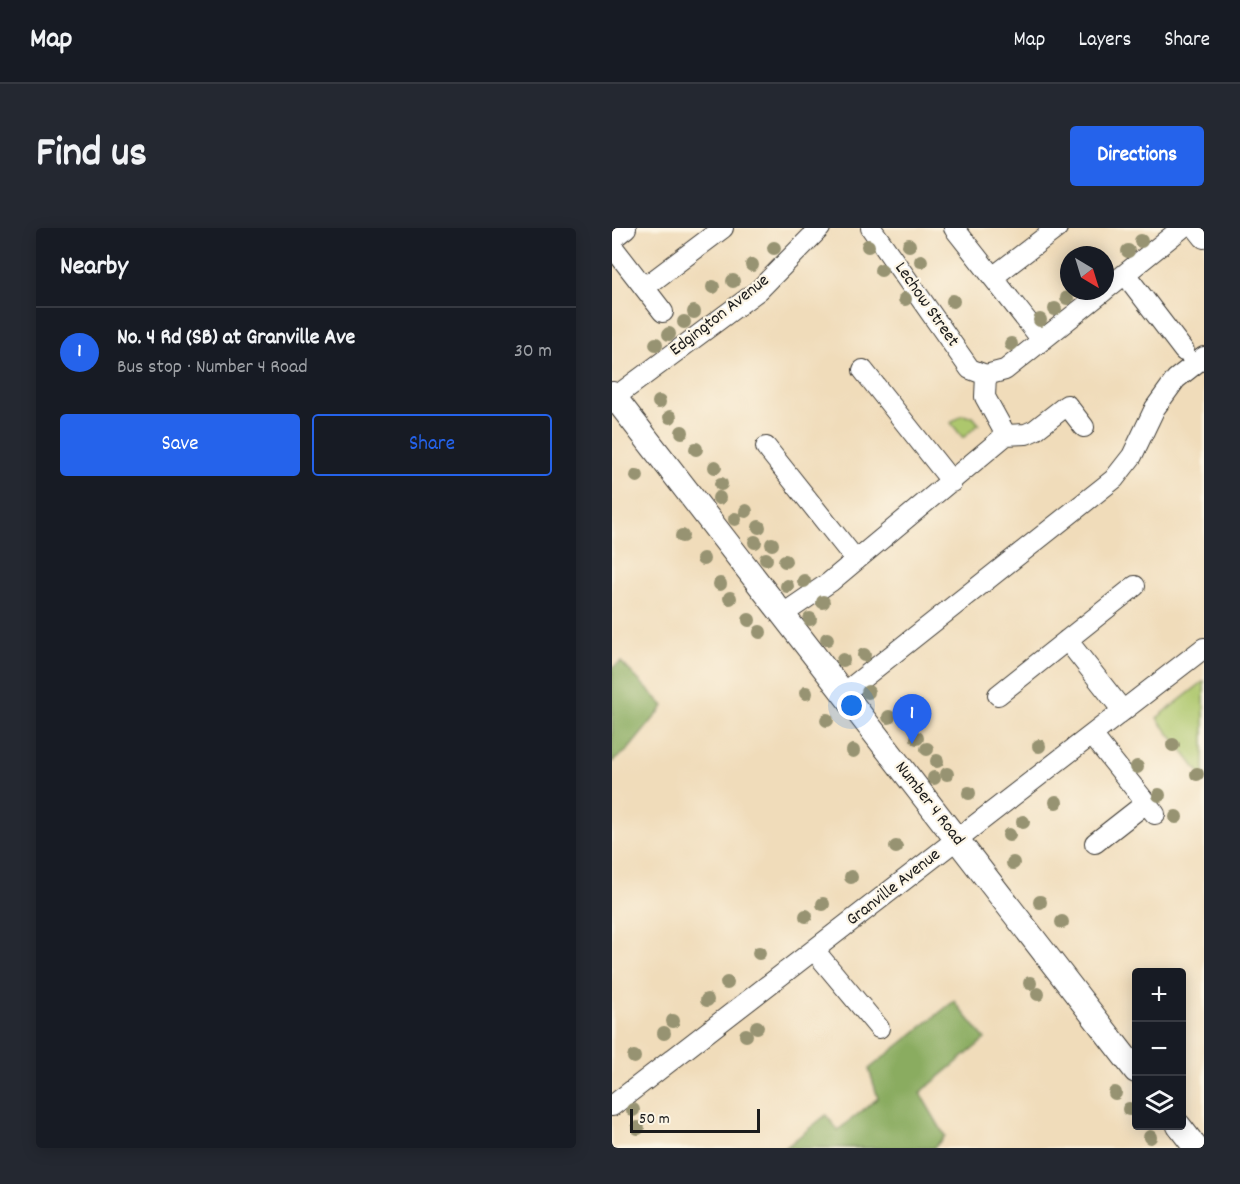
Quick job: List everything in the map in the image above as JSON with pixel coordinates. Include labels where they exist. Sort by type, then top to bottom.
[{"type":"main road","name":"Number 4 Road","points":[[613,395],[1132,1065]]},
{"type":"main road","points":[[1183,1130],[1196,1148]]},
{"type":"street","points":[[612,239],[626,228]]},
{"type":"street","points":[[645,287],[723,228]]},
{"type":"street","name":"Edgington Avenue","points":[[613,395],[759,290],[820,228]]},
{"type":"street","name":"Lechow Street","points":[[871,228],[970,369],[986,375]]},
{"type":"street","points":[[954,228],[1042,340]]},
{"type":"street","points":[[993,277],[1057,228]]},
{"type":"street","points":[[1114,282],[1182,228]]},
{"type":"street","points":[[1196,228],[1204,238]]},
{"type":"street","points":[[612,246],[663,312]]},
{"type":"street","points":[[1125,274],[1184,351]]},
{"type":"street","points":[[1006,435],[985,397],[986,375],[1005,370],[1092,300]]},
{"type":"street","points":[[844,693],[1114,479],[1132,456],[1155,408],[1176,379],[1204,357]]},
{"type":"street","points":[[863,370],[952,482]]},
{"type":"street","points":[[783,614],[830,582],[1006,435],[1026,434],[1035,430],[1067,405],[1084,427]]},
{"type":"street","points":[[766,447],[855,559]]},
{"type":"street","points":[[998,696],[1135,586]]},
{"type":"street","points":[[1067,640],[1123,711]]},
{"type":"street","name":"Granville Avenue","points":[[612,1106],[1204,648]]},
{"type":"street","points":[[1092,735],[1151,808],[1095,843]]},
{"type":"street","points":[[814,950],[879,1028]]},
{"type":"green space","points":[[962,415],[973,417],[979,424],[963,438],[951,423]]},
{"type":"green space","points":[[621,662],[664,706],[628,750],[612,762],[612,668]]},
{"type":"green space","points":[[1204,681],[1204,779],[1157,718]]},
{"type":"green space","points":[[954,1001],[985,1039],[920,1093],[945,1136],[934,1148],[785,1148],[826,1115],[838,1130],[878,1098],[869,1069]]},
{"type":"place","name":"No. 4 Rd (SB) at Granville Ave","points":[[912,744]]}]
